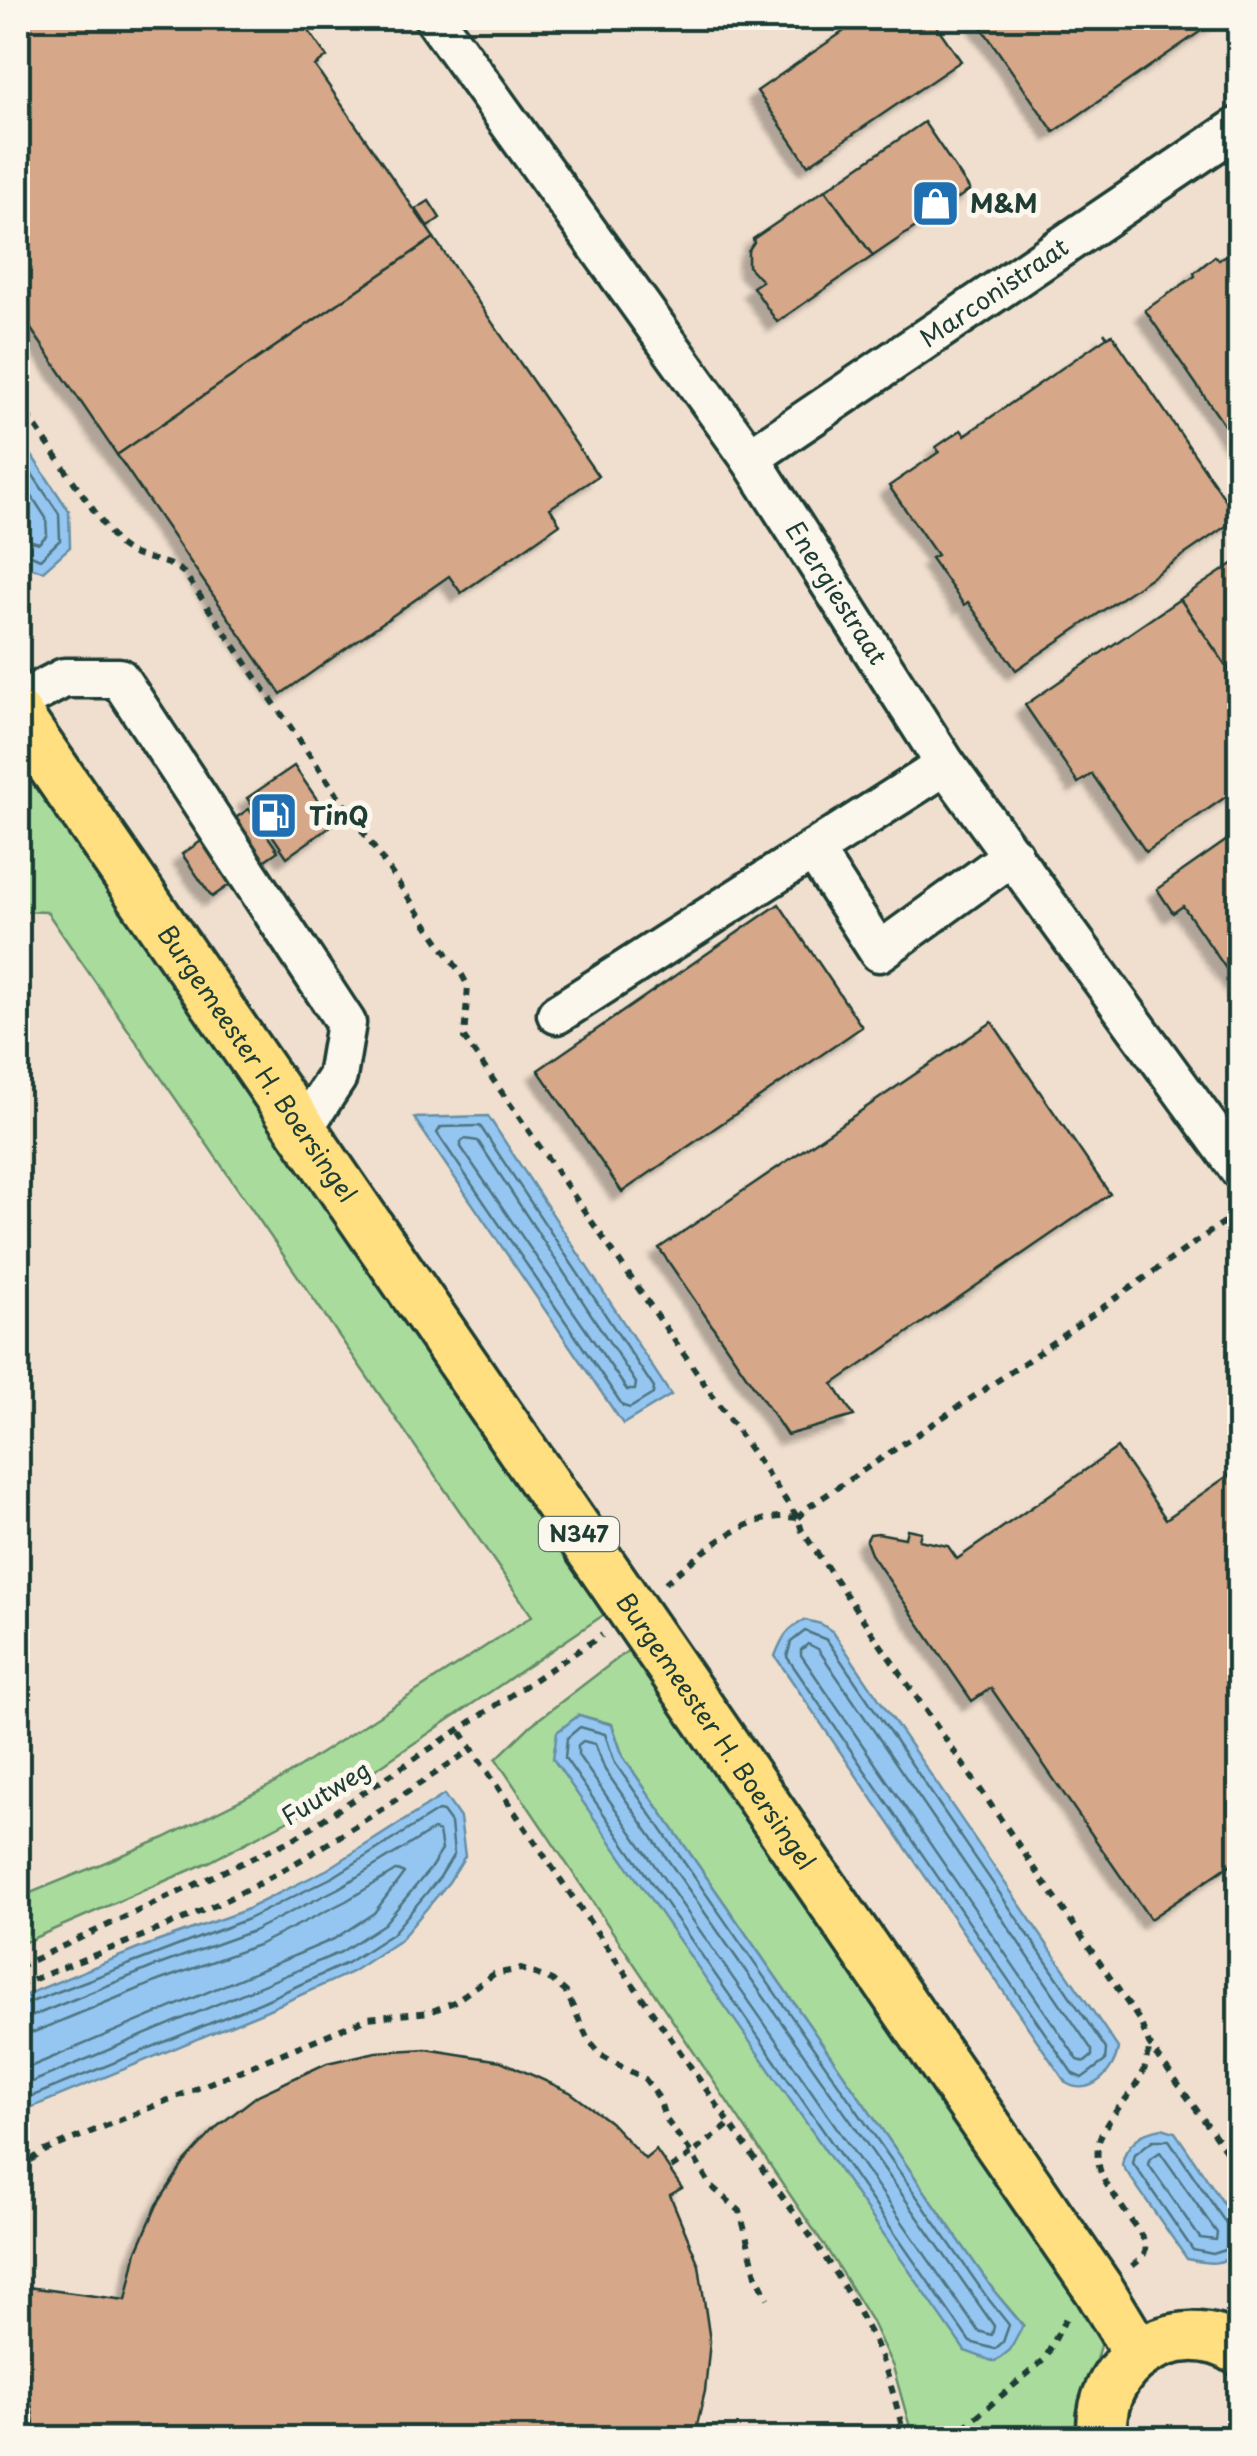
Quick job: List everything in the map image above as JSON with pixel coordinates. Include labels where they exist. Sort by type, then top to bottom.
[{"type":"main road","name":"Burgemeester H. Boersingel","points":[[18,716],[1100,2291],[1138,2354]]},
{"type":"main road","points":[[1103,2438],[1102,2410],[1110,2388],[1138,2354],[1156,2343],[1196,2336],[1240,2351]]},
{"type":"street","name":"Energiestraat","points":[[443,21],[750,458],[946,765],[1240,1170]]},
{"type":"street","name":"Marconistraat","points":[[750,458],[1240,126]]},
{"type":"street","points":[[18,702],[64,678],[119,678],[130,694],[346,1023],[337,1076],[302,1130]]},
{"type":"street","points":[[557,1014],[946,765]]},
{"type":"street","points":[[813,850],[880,952],[1013,854]]},
{"type":"path","points":[[18,401],[117,544],[134,557],[174,565],[184,573],[462,976],[468,986],[464,1038],[798,1518],[802,1531],[1140,2021],[1149,2044],[1240,2170]]},
{"type":"path","points":[[798,1518],[807,1508],[1015,1369],[1240,1211]]},
{"type":"path","name":"Fuutweg","points":[[18,1967],[295,1838],[634,1614],[700,1554],[753,1522],[780,1515],[798,1518]]},
{"type":"path","points":[[460,1732],[790,2206],[873,2338],[890,2380],[905,2438]]},
{"type":"path","points":[[18,1986],[257,1884],[323,1847],[472,1749]]},
{"type":"path","points":[[18,2170],[42,2152],[368,2018],[430,2012],[454,2002],[494,1974],[522,1969],[552,1980],[566,1992],[589,2041],[600,2055],[645,2079],[653,2088],[665,2118],[710,2185],[740,2211],[756,2275],[768,2298]]},
{"type":"path","points":[[671,2168],[730,2124]]},
{"type":"path","points":[[18,2280],[20,2261]]},
{"type":"green space","points":[[18,758],[611,1610],[342,1792],[211,1861],[18,1945],[18,1898],[164,1838],[275,1783],[532,1616],[47,912],[18,911]]},
{"type":"green space","points":[[634,1646],[1102,2338],[1075,2438],[913,2438],[893,2367],[871,2320],[496,1759],[531,1725]],"holes":[[[579,1715],[612,1724],[623,1757],[994,2291],[1023,2325],[965,2351]]]},
{"type":"water","points":[[18,435],[69,511],[70,547],[43,571],[27,567],[18,553]]},
{"type":"water","points":[[488,1116],[671,1395],[623,1424],[414,1118]]},
{"type":"water","points":[[805,1620],[833,1632],[1118,2048],[1112,2065],[1100,2080],[1084,2087],[1066,2083],[775,1656],[786,1634]]},
{"type":"water","points":[[579,1715],[612,1725],[623,1757],[994,2291],[1023,2326],[1010,2350],[995,2362],[965,2351],[553,1759],[557,1732]]},
{"type":"water","points":[[444,1795],[460,1818],[465,1856],[449,1882],[399,1941],[352,1972],[18,2113],[18,1998],[243,1911],[328,1869]]},
{"type":"water","points":[[1162,2128],[1175,2132],[1239,2226],[1239,2252],[1226,2260],[1208,2263],[1187,2259],[1122,2165],[1126,2151],[1136,2140]]},
{"type":"building","points":[[18,18],[300,18],[327,57],[315,66],[434,238],[117,455],[18,310]]},
{"type":"building","points":[[863,18],[931,18],[961,61],[808,165],[757,91]]},
{"type":"building","points":[[975,18],[1220,18],[1054,132]]},
{"type":"building","points":[[924,122],[970,190],[873,256],[825,190]]},
{"type":"building","points":[[825,190],[873,256],[777,322],[753,287],[762,281],[748,266],[748,251],[753,239]]},
{"type":"building","points":[[429,201],[440,218],[428,227],[416,209]]},
{"type":"building","points":[[434,238],[598,476],[550,508],[560,524],[461,593],[449,576],[281,694],[117,455]]},
{"type":"building","points":[[1240,245],[1240,448],[1145,310],[1195,276],[1215,256],[1219,260]]},
{"type":"building","points":[[1104,332],[1108,337],[1112,334],[1238,518],[1016,670],[931,558],[937,555],[889,486],[939,452],[936,447],[961,430],[965,435],[1107,337]]},
{"type":"building","points":[[1240,559],[1240,686],[1180,599]]},
{"type":"building","points":[[1180,599],[1240,686],[1240,787],[1146,852],[1092,774],[1078,783],[1025,705]]},
{"type":"building","points":[[294,766],[334,824],[287,857],[247,798]]},
{"type":"building","points":[[249,809],[278,851],[212,897],[182,854]]},
{"type":"building","points":[[1240,831],[1240,989],[1183,906],[1173,913],[1157,889]]},
{"type":"building","points":[[779,904],[862,1027],[622,1192],[538,1070]]},
{"type":"building","points":[[992,1022],[1110,1194],[833,1384],[854,1416],[787,1435],[659,1248]]},
{"type":"building","points":[[1117,1448],[1166,1519],[1229,1475],[1240,1490],[1240,1858],[1150,1919],[991,1688],[972,1701],[871,1554],[866,1541],[870,1534],[878,1533],[905,1538],[907,1529],[921,1532],[919,1540],[948,1546],[957,1559]]},
{"type":"building","points":[[426,2049],[501,2061],[570,2092],[610,2122],[645,2159],[656,2150],[682,2188],[670,2195],[699,2265],[710,2341],[705,2391],[694,2438],[36,2438],[24,2354],[27,2287],[126,2300],[137,2251],[157,2205],[184,2163],[218,2126],[258,2095],[327,2063],[376,2052]]},
{"type":"place","name":"M&M","points":[[935,204]]},
{"type":"place","name":"TinQ","points":[[274,816]]}]
